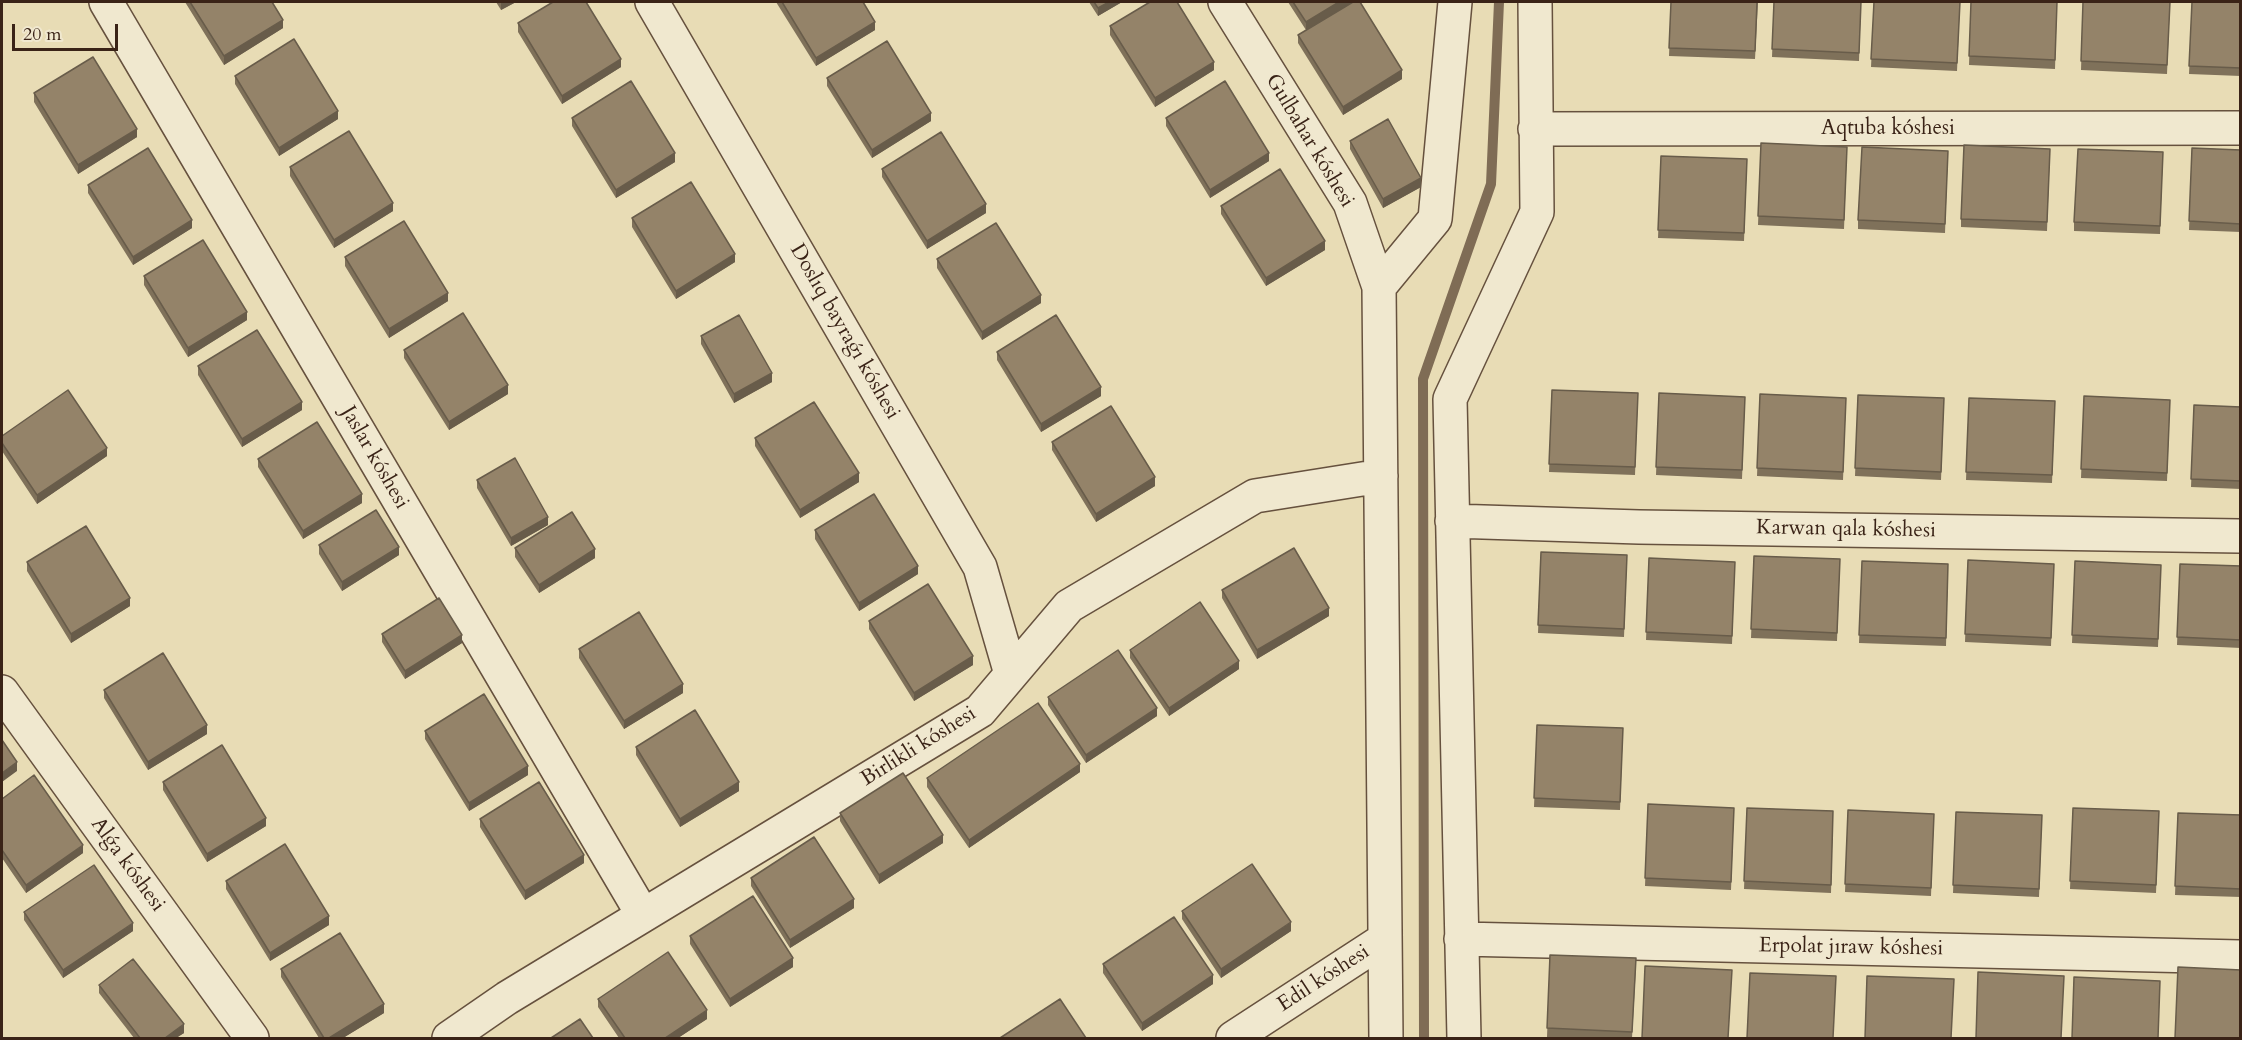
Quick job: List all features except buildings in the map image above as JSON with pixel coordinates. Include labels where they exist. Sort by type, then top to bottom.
[{"type":"street","name":"Jaslar kóshesi","points":[[106,2],[643,915]]},
{"type":"street","name":"Doslıq bayraǵı kóshesi","points":[[652,2],[980,567],[1011,674]]},
{"type":"street","name":"Gulbahar kóshesi","points":[[1225,2],[1350,203],[1379,287],[1386,1038]]},
{"type":"street","points":[[1379,287],[1435,219],[1455,2]]},
{"type":"street","points":[[1464,1038],[1450,399],[1537,212],[1535,2]]},
{"type":"street","name":"Aqtuba kóshesi","points":[[1535,129],[2241,128]]},
{"type":"street","name":"Birlikli kóshesi","points":[[449,1038],[507,998],[980,711],[1069,606],[1255,496],[1381,476]]},
{"type":"street","name":"Karwan qala kóshesi","points":[[1452,521],[1638,527],[2241,536]]},
{"type":"street","name":"Alǵa kóshesi","points":[[2,692],[252,1038]]},
{"type":"street","name":"Edil kóshesi","points":[[1233,1038],[1385,939]]},
{"type":"street","name":"Erpolat jıraw kóshesi","points":[[1461,939],[2241,957]]},
{"type":"waterway","points":[[1424,1038],[1423,379],[1491,184],[1499,2]]}]
